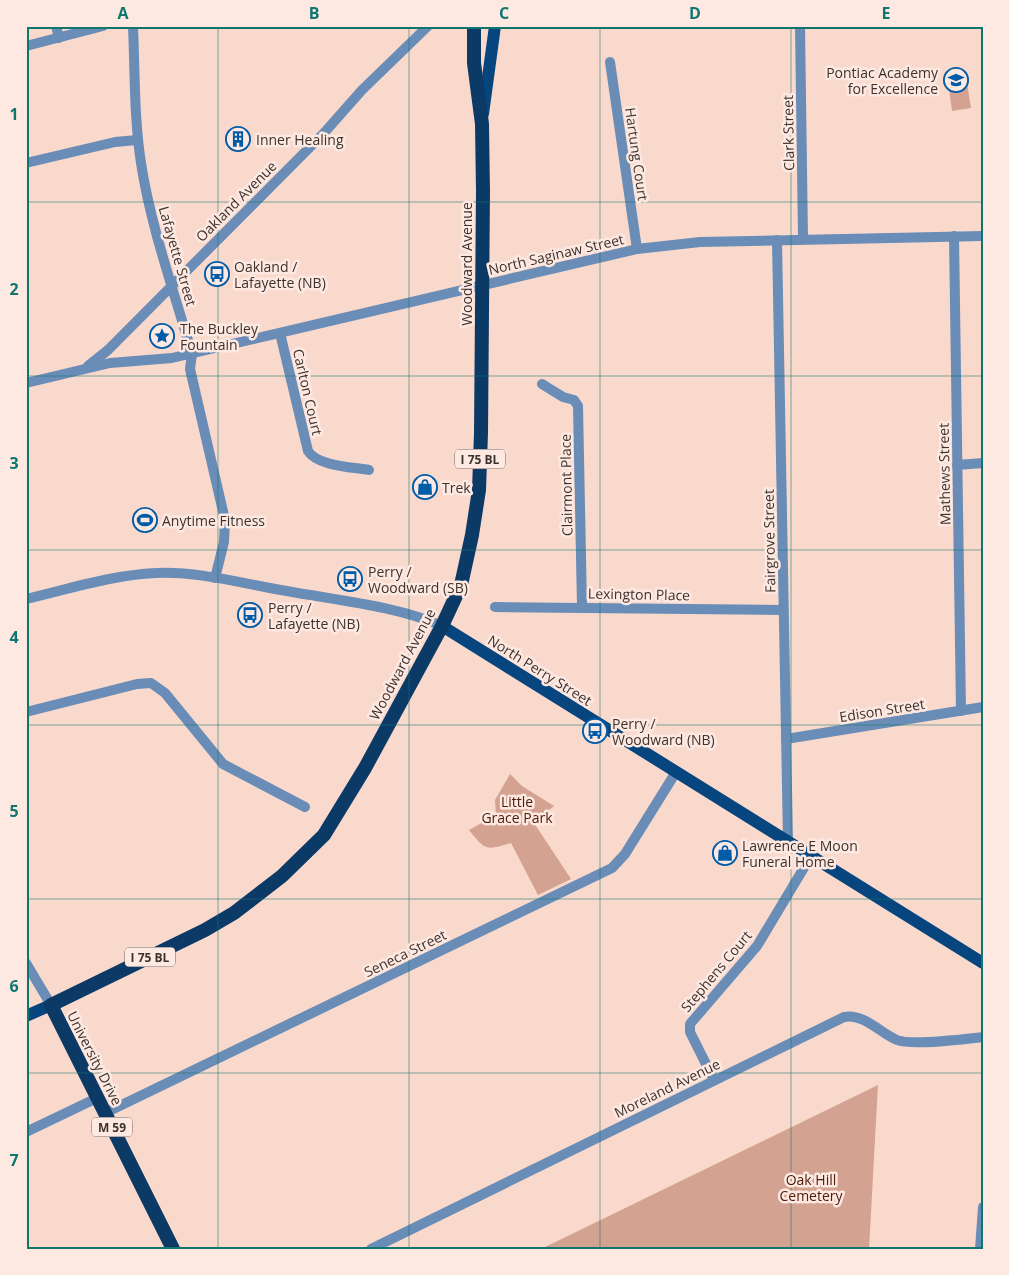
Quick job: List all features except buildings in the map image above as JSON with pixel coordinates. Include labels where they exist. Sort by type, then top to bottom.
[{"type":"highway","name":"Woodward Avenue","points":[[51,1005],[205,930],[234,913],[282,876],[324,834],[365,768],[442,626],[461,585],[479,490],[483,285],[482,124],[474,63],[474,26]]},
{"type":"highway","name":"University Drive","points":[[51,1005],[173,1249]]},
{"type":"main road","points":[[482,124],[495,26]]},
{"type":"main road","name":"North Perry Street","points":[[442,626],[983,963]]},
{"type":"main road","name":"Woodward Avenue","points":[[26,1016],[51,1005]]},
{"type":"street","points":[[56,26],[59,38]]},
{"type":"street","points":[[26,46],[103,26]]},
{"type":"street","name":"Lafayette Street","points":[[134,26],[137,140],[153,221],[192,354],[190,369],[225,520],[224,542],[215,578]]},
{"type":"street","name":"Oakland Avenue","points":[[81,370],[97,359],[172,285],[324,133],[362,90],[428,26]]},
{"type":"street","name":"Clark Street","points":[[800,26],[803,240]]},
{"type":"street","name":"Hartung Court","points":[[610,62],[637,249]]},
{"type":"street","points":[[26,163],[114,142],[137,140]]},
{"type":"street","name":"Mathews Street","points":[[954,236],[961,711]]},
{"type":"street","name":"North Saginaw Street","points":[[26,383],[110,363],[162,360],[192,354],[637,249],[681,243],[983,236]]},
{"type":"street","name":"Fairgrove Street","points":[[777,240],[788,842]]},
{"type":"street","name":"Carlton Court","points":[[280,333],[308,451],[311,456],[320,461],[369,470]]},
{"type":"street","name":"Clairmont Place","points":[[542,384],[564,397],[573,399],[578,406],[582,608]]},
{"type":"street","points":[[957,464],[983,463]]},
{"type":"street","name":"North Perry Street","points":[[26,599],[135,575],[168,573],[215,578],[416,616],[442,626]]},
{"type":"street","name":"Lexington Place","points":[[495,607],[784,610]]},
{"type":"street","points":[[26,712],[137,684],[151,683],[170,697],[219,761],[305,807]]},
{"type":"street","name":"Edison Street","points":[[786,739],[983,708]]},
{"type":"street","name":"Seneca Street","points":[[105,1113],[612,868],[625,854],[676,772]]},
{"type":"street","name":"Stephens Court","points":[[714,1080],[690,1032],[690,1024],[758,943],[811,856]]},
{"type":"street","name":"University Drive","points":[[26,963],[51,1005]]},
{"type":"street","name":"Moreland Avenue","points":[[371,1249],[847,1016],[858,1018],[892,1038],[905,1042],[983,1037]]},
{"type":"street","points":[[26,1132],[97,1098]]},
{"type":"street","points":[[980,1249],[983,1206]]},
{"type":"green space","points":[[965,70],[971,108],[952,111],[947,73]]},
{"type":"green space","name":"Little Grace Park","points":[[510,774],[522,786],[554,806],[534,823],[571,879],[538,895],[511,843],[491,848],[487,847],[479,842],[469,830],[496,815],[495,800]]},
{"type":"green space","name":"Oak Hill Cemetery","points":[[878,1085],[869,1249],[541,1249]]},
{"type":"place","name":"Pontiac Academy for Excellence","points":[[956,80]]},
{"type":"place","name":"Inner Healing","points":[[238,139]]},
{"type":"place","name":"Oakland / Lafayette (NB)","points":[[217,274]]},
{"type":"place","name":"The Buckley Fountain","points":[[162,336]]},
{"type":"place","name":"Trek","points":[[425,487]]},
{"type":"place","name":"Anytime Fitness","points":[[145,520]]},
{"type":"place","name":"Perry / Woodward (SB)","points":[[350,579]]},
{"type":"place","name":"Perry / Lafayette (NB)","points":[[250,615]]},
{"type":"place","name":"Perry / Woodward (NB)","points":[[595,731]]},
{"type":"place","name":"Lawrence E Moon Funeral Home","points":[[725,853]]}]
